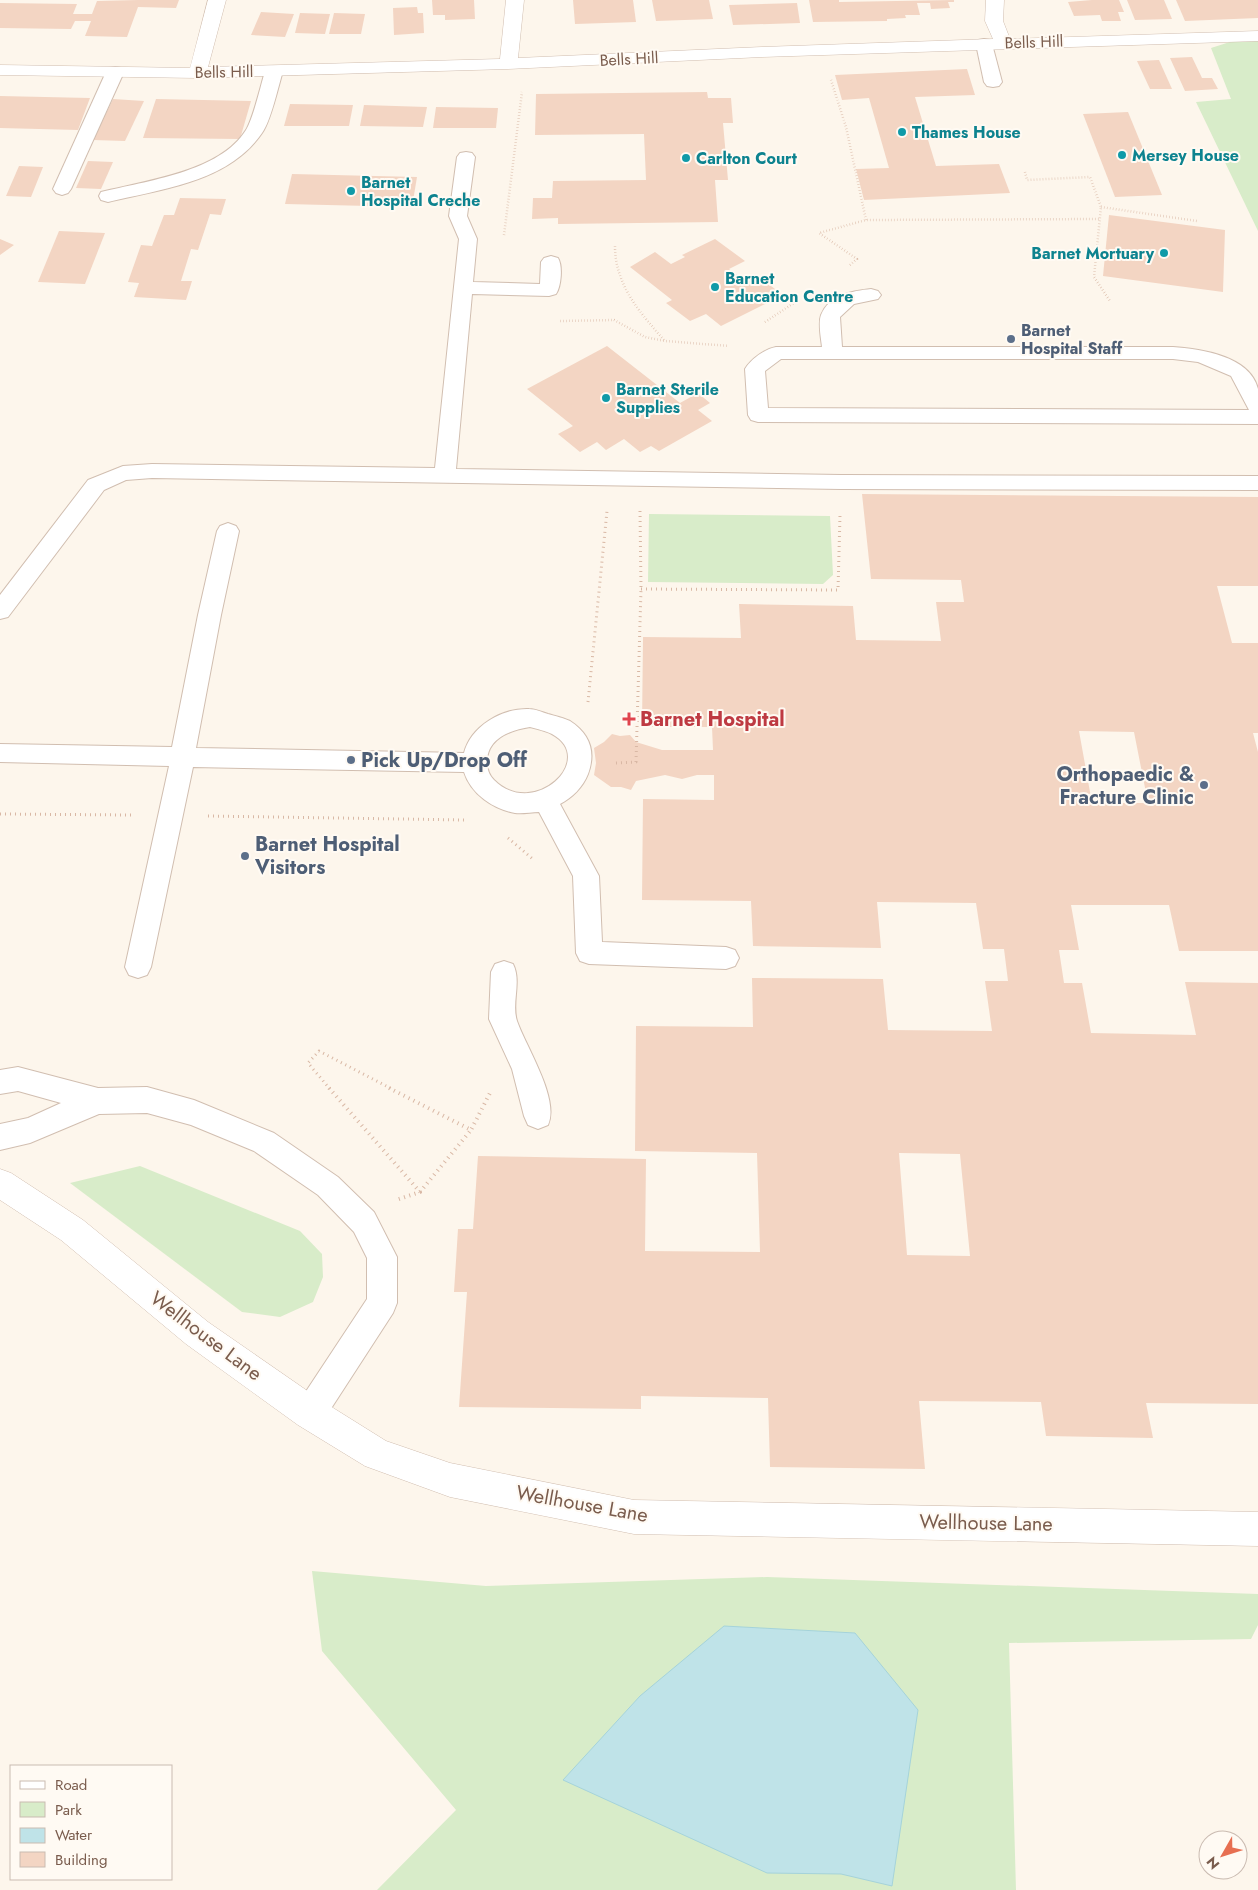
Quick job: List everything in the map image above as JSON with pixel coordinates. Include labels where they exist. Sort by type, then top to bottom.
[{"type":"street","points":[[198,73],[217,0]]},
{"type":"street","points":[[515,0],[517,64]]},
{"type":"street","points":[[995,0],[994,21],[1003,43]]},
{"type":"street","name":"Bells Hill","points":[[0,70],[198,73],[517,64],[1003,43],[1258,36]]},
{"type":"street","name":"Wellhouse Lane","points":[[0,1183],[72,1230],[197,1333],[310,1412],[377,1454],[450,1480],[634,1516],[1258,1529]]},
{"type":"lane","points":[[984,44],[993,82]]},
{"type":"lane","points":[[108,196],[179,180],[228,159],[256,131],[274,70]]},
{"type":"lane","points":[[62,189],[115,72]]},
{"type":"lane","points":[[445,475],[468,239],[458,216],[466,157]]},
{"type":"lane","points":[[463,288],[549,290],[551,262]]},
{"type":"lane","points":[[832,352],[830,316],[840,302],[856,296],[871,295]]},
{"type":"lane","points":[[1258,408],[1240,372],[1202,356],[1173,353],[776,353],[755,368],[758,415],[1258,417]]},
{"type":"lane","points":[[0,612],[96,485],[123,473],[152,471],[840,482],[1258,483]]},
{"type":"lane","points":[[138,966],[228,531]]},
{"type":"lane","points":[[512,720],[538,720],[547,721],[562,727],[573,738],[580,750],[581,764],[577,776],[569,786],[545,800],[528,803],[512,802],[497,796],[484,787],[476,776],[473,763],[476,749],[484,737],[497,727],[512,720]]},
{"type":"lane","points":[[0,754],[473,763]]},
{"type":"lane","points":[[545,800],[570,850],[586,876],[589,953],[726,958]]},
{"type":"lane","points":[[504,972],[503,1019],[526,1069],[538,1116]]},
{"type":"lane","points":[[0,1082],[18,1079],[98,1101],[147,1100],[194,1113],[264,1142],[328,1186],[364,1222],[382,1257],[382,1303],[310,1412]]},
{"type":"lane","points":[[0,1137],[30,1130],[98,1101]]},
{"type":"path","points":[[822,50],[846,127],[866,220]]},
{"type":"path","points":[[503,238],[517,64]]},
{"type":"path","points":[[1025,172],[1027,180],[1090,177],[1102,207],[1094,277],[1110,301]]},
{"type":"path","points":[[1102,207],[1197,221]]},
{"type":"path","points":[[844,270],[858,259],[819,233],[866,220],[1100,219]]},
{"type":"path","points":[[616,246],[614,260],[627,292],[665,341]]},
{"type":"path","points":[[765,322],[806,296]]},
{"type":"path","points":[[556,321],[614,320],[645,338],[727,347],[732,344]]},
{"type":"path","points":[[562,727],[587,707],[610,478]]},
{"type":"path","points":[[641,590],[838,590],[840,482]]},
{"type":"path","points":[[581,764],[636,762],[641,590],[640,527]]},
{"type":"path","points":[[0,814],[462,819],[470,821]]},
{"type":"path","points":[[503,835],[538,863],[570,850]]},
{"type":"path","points":[[420,1192],[308,1062],[319,1051],[471,1130]]},
{"type":"path","points":[[396,1200],[420,1192],[471,1130],[492,1089]]},
{"type":"green space","points":[[1258,33],[1258,231],[1196,102],[1231,99],[1211,48]]},
{"type":"green space","points":[[649,514],[830,516],[833,575],[823,584],[648,582]]},
{"type":"green space","points":[[140,1166],[300,1231],[322,1254],[323,1277],[313,1302],[280,1317],[242,1312],[70,1183]]},
{"type":"green space","points":[[312,1571],[486,1586],[767,1577],[1258,1594],[1258,1625],[1251,1639],[1009,1643],[1016,1890],[377,1890],[456,1810],[322,1651]]},
{"type":"water","points":[[724,1626],[855,1633],[918,1710],[892,1886],[841,1874],[767,1873],[563,1780],[640,1696]]},
{"type":"building","points":[[179,0],[176,8],[138,7],[127,37],[85,36],[91,21],[75,21],[71,29],[0,28],[0,3],[77,4],[73,14],[92,14],[97,1]]},
{"type":"building","points":[[432,0],[474,0],[475,19],[445,20],[445,15],[433,15]]},
{"type":"building","points":[[573,0],[633,0],[636,22],[575,24]]},
{"type":"building","points":[[652,0],[709,0],[713,19],[656,21]]},
{"type":"building","points":[[809,0],[839,0],[839,2],[954,0],[954,2],[948,2],[950,8],[931,9],[930,3],[917,3],[920,15],[905,15],[906,18],[887,19],[887,21],[813,22]]},
{"type":"building","points":[[1119,0],[1124,12],[1118,12],[1121,21],[1102,21],[1100,15],[1074,16],[1068,2]]},
{"type":"building","points":[[1127,0],[1164,0],[1172,19],[1135,20]]},
{"type":"building","points":[[1176,0],[1258,0],[1258,18],[1185,21]]},
{"type":"building","points":[[797,3],[800,23],[733,25],[729,5]]},
{"type":"building","points":[[417,7],[418,13],[423,13],[424,33],[394,35],[393,8]]},
{"type":"building","points":[[261,12],[294,14],[285,37],[251,35]]},
{"type":"building","points":[[300,13],[330,14],[325,34],[295,33]]},
{"type":"building","points":[[334,13],[365,14],[361,34],[329,34]]},
{"type":"building","points":[[1192,57],[1202,78],[1212,78],[1218,89],[1185,91],[1170,58]]},
{"type":"building","points":[[1159,60],[1172,89],[1150,89],[1137,61]]},
{"type":"building","name":"Thames House","points":[[967,69],[975,95],[915,97],[936,166],[999,164],[1010,193],[864,200],[856,169],[889,168],[869,98],[842,100],[835,75]]},
{"type":"building","name":"Carlton Court","points":[[707,92],[708,98],[731,98],[733,123],[723,123],[728,180],[715,180],[718,222],[558,224],[558,218],[532,219],[533,198],[552,198],[553,181],[646,180],[644,134],[535,135],[536,94]]},
{"type":"building","points":[[0,96],[90,98],[78,130],[0,128]]},
{"type":"building","points":[[113,99],[144,101],[125,141],[93,140]]},
{"type":"building","points":[[156,99],[251,101],[240,139],[143,138]]},
{"type":"building","points":[[290,104],[353,105],[349,126],[284,126]]},
{"type":"building","points":[[364,105],[427,107],[423,127],[360,126]]},
{"type":"building","points":[[436,107],[498,108],[496,128],[433,128]]},
{"type":"building","name":"Mersey House","points":[[1128,112],[1162,195],[1115,197],[1083,114]]},
{"type":"building","points":[[88,161],[113,162],[101,189],[76,188]]},
{"type":"building","points":[[19,166],[43,167],[31,197],[6,196]]},
{"type":"building","name":"Barnet Hospital Creche","points":[[292,174],[417,177],[412,207],[285,204]]},
{"type":"building","points":[[180,198],[226,199],[221,215],[210,214],[198,250],[191,249],[181,281],[192,281],[186,300],[134,297],[139,283],[128,282],[141,245],[152,246],[164,215],[174,215]]},
{"type":"building","name":"Barnet Mortuary","points":[[1109,215],[1225,230],[1223,292],[1103,276]]},
{"type":"building","points":[[59,231],[105,233],[85,284],[38,282]]},
{"type":"building","points":[[0,239],[14,245],[0,255]]},
{"type":"building","name":"Barnet Education Centre","points":[[715,239],[745,261],[729,269],[744,280],[755,274],[783,295],[721,326],[706,314],[690,321],[666,303],[672,300],[630,267],[655,252],[671,264],[685,257],[682,255]]},
{"type":"building","name":"Barnet Sterile Supplies","points":[[607,346],[680,403],[698,393],[710,403],[698,410],[712,421],[659,451],[651,446],[640,452],[624,439],[606,450],[597,442],[580,452],[558,434],[573,426],[527,389]]},
{"type":"building","name":"Barnet Hospital","points":[[862,494],[1258,497],[1258,586],[1217,586],[1232,643],[1258,643],[1258,733],[1253,733],[1258,752],[1258,951],[1179,951],[1169,905],[1071,905],[1079,950],[1059,950],[1064,983],[1082,983],[1091,1033],[1196,1035],[1185,982],[1258,983],[1258,1404],[1146,1403],[1153,1438],[1046,1436],[1041,1402],[919,1401],[925,1469],[770,1467],[768,1398],[641,1396],[641,1409],[459,1407],[467,1292],[454,1292],[458,1229],[473,1229],[478,1156],[646,1159],[645,1251],[760,1252],[757,1153],[635,1151],[636,1026],[753,1027],[752,978],[883,979],[888,1030],[992,1031],[985,981],[1008,981],[1004,949],[983,949],[976,903],[877,902],[881,948],[753,946],[751,901],[642,900],[643,799],[714,800],[714,775],[697,775],[682,779],[665,775],[636,781],[631,790],[611,787],[594,775],[596,763],[594,748],[612,734],[620,736],[630,735],[636,742],[662,750],[713,750],[712,727],[642,727],[643,637],[741,638],[739,604],[853,606],[856,640],[941,641],[936,602],[964,602],[961,580],[871,579]],"holes":[[[1079,731],[1134,732],[1148,803],[1092,803]],[[899,1153],[960,1154],[970,1256],[907,1255]]]},
{"type":"place","name":"Thames House","points":[[902,132]]},
{"type":"place","name":"Mersey House","points":[[1122,155]]},
{"type":"place","name":"Carlton Court","points":[[686,158]]},
{"type":"place","name":"Barnet Hospital Creche","points":[[351,191]]},
{"type":"place","name":"Barnet Mortuary","points":[[1164,253]]},
{"type":"place","name":"Barnet Education Centre","points":[[715,287]]},
{"type":"place","name":"Barnet Hospital Staff","points":[[1011,339]]},
{"type":"place","name":"Barnet Sterile Supplies","points":[[606,398]]},
{"type":"place","name":"Barnet Hospital","points":[[629,719]]},
{"type":"place","name":"Pick Up/Drop Off","points":[[351,760]]},
{"type":"place","name":"Orthopaedic & Fracture Clinic","points":[[1204,785]]},
{"type":"place","name":"Barnet Hospital Visitors","points":[[245,856]]}]
